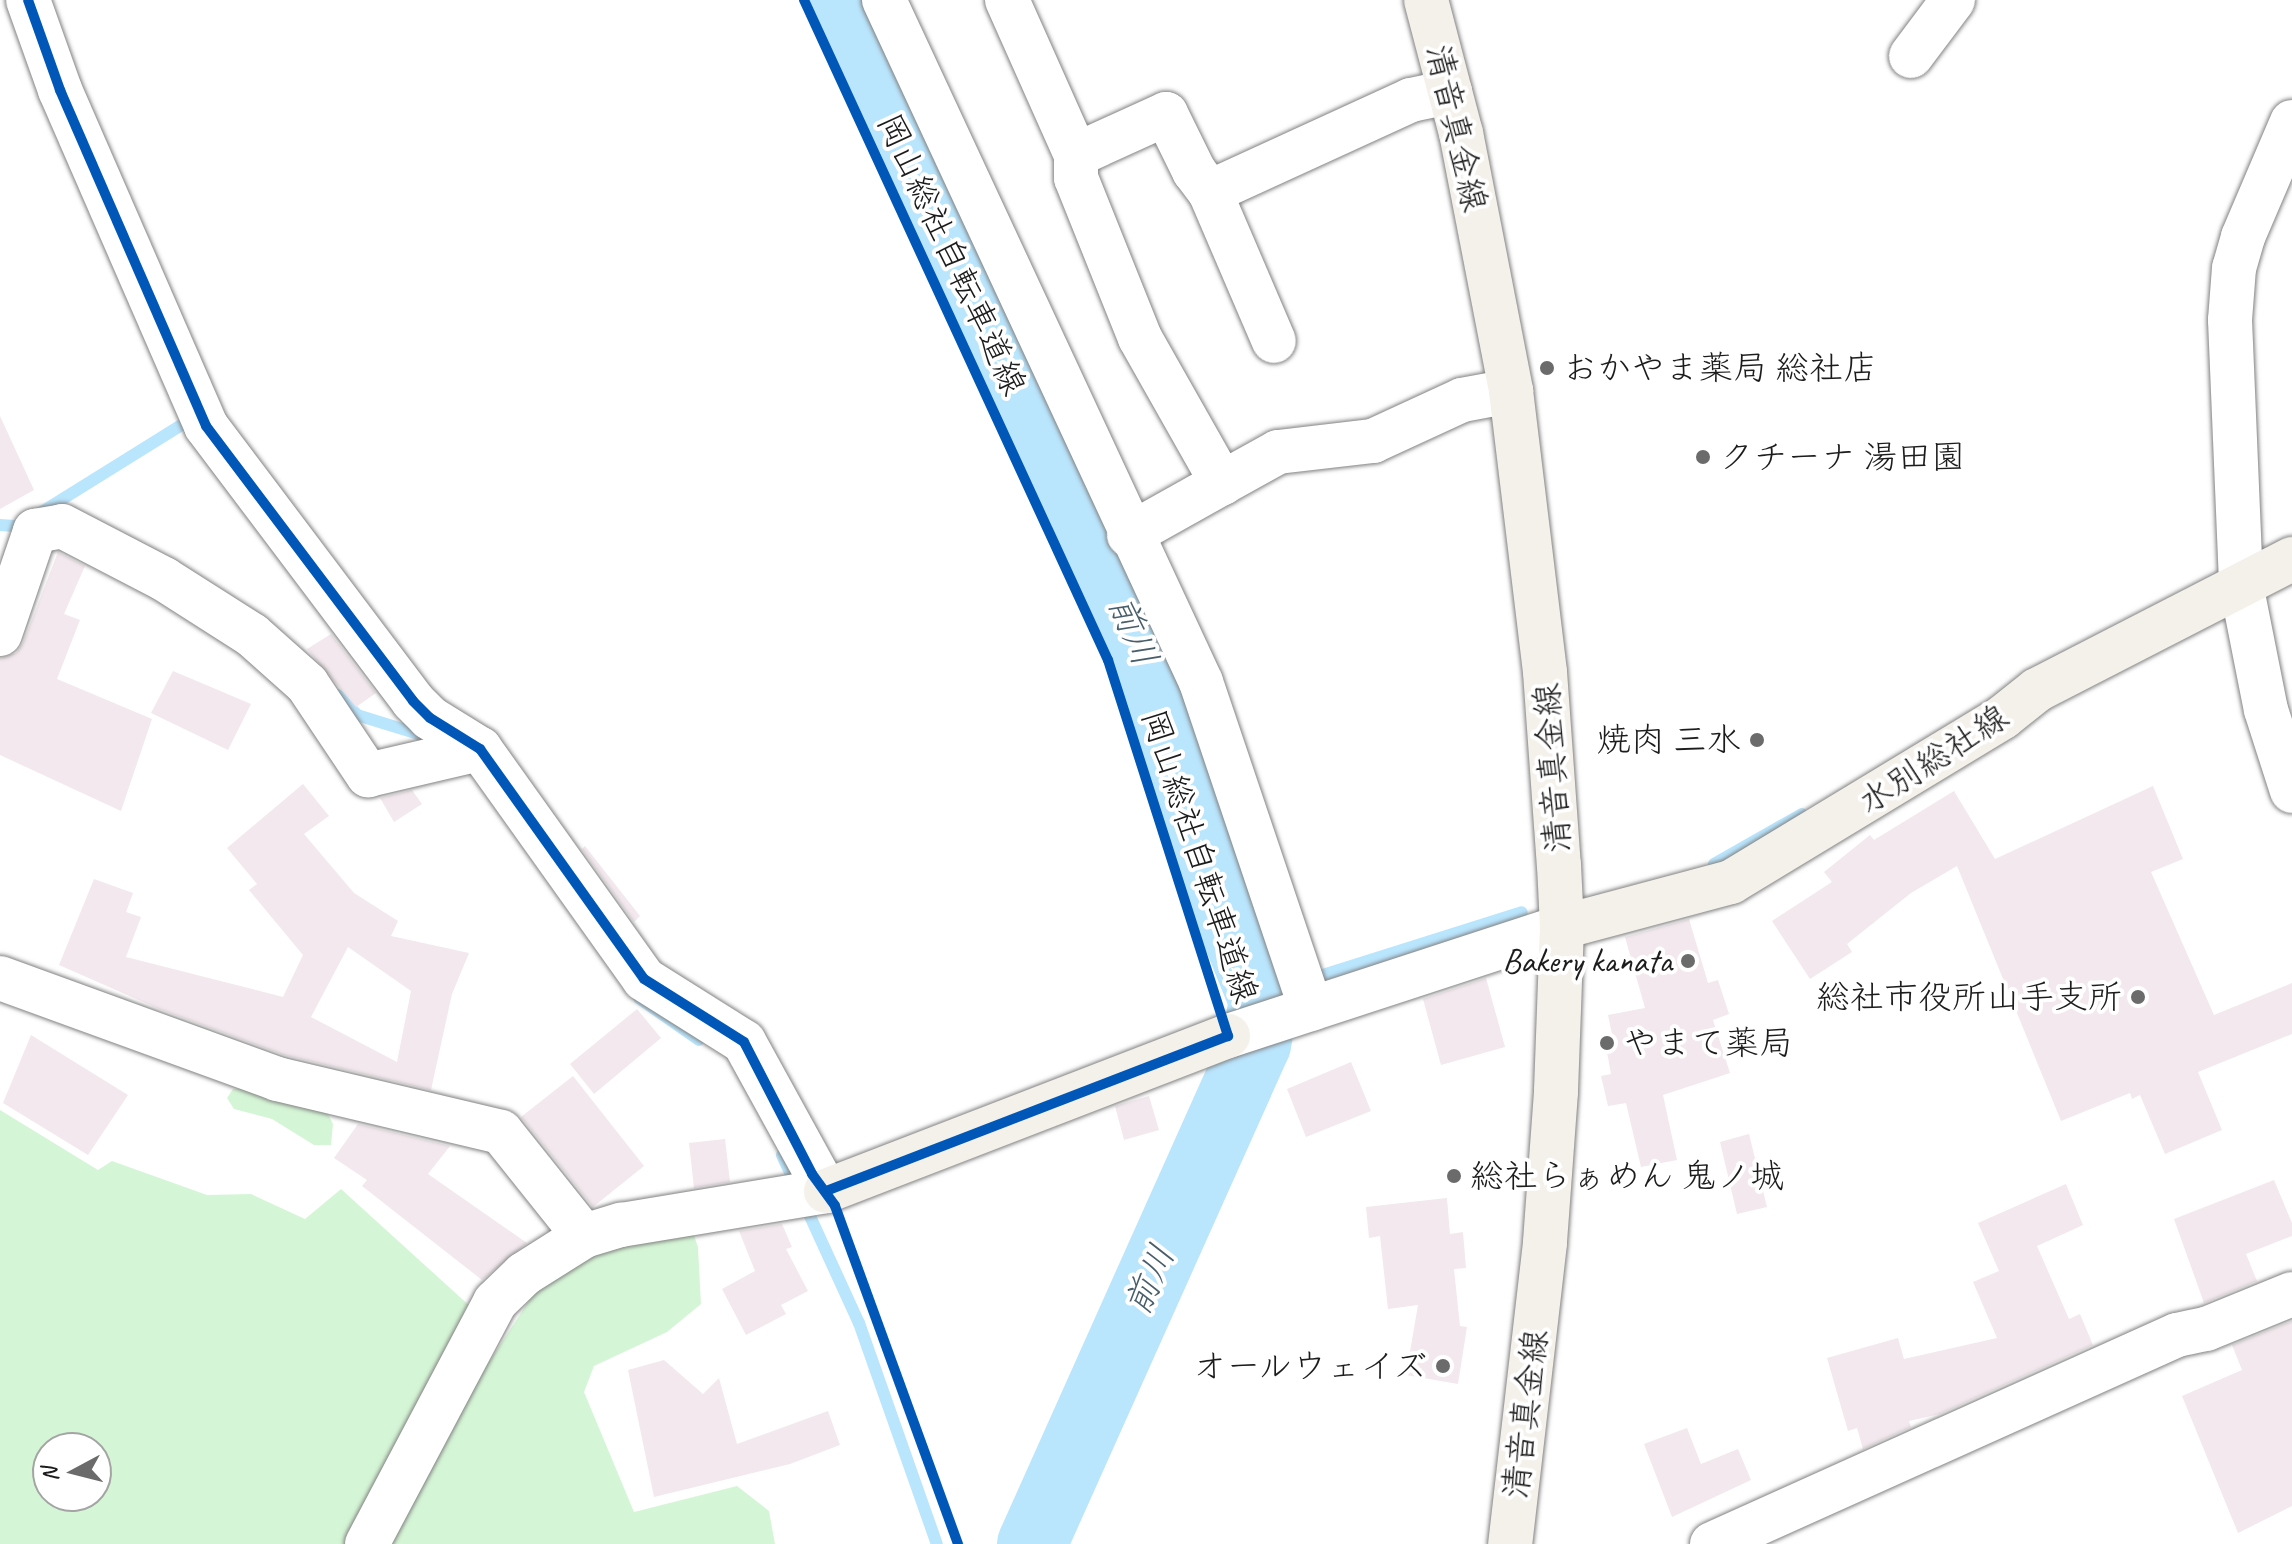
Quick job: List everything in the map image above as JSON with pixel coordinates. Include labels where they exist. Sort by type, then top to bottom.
[{"type":"main road","name":"清音真金線","points":[[1426,0],[1450,92],[1511,391],[1545,672],[1562,927],[1545,1243],[1510,1544]]},
{"type":"main road","name":"水別総社線","points":[[1562,927],[1731,882],[2003,717],[2037,690],[2292,559]]},
{"type":"main road","name":"岡山総社自転車道線","points":[[807,1194],[1248,1029]]},
{"type":"street","points":[[28,0],[60,90],[200,414],[413,701],[480,749],[644,979],[744,1042],[812,1174],[807,1194],[584,1236],[553,1251],[495,1302],[367,1544]]},
{"type":"street","points":[[884,0],[1129,535],[1201,682],[1306,992]]},
{"type":"street","points":[[1007,0],[1076,155],[1076,178],[1140,338],[1222,483]]},
{"type":"street","points":[[1911,56],[1953,0]]},
{"type":"street","points":[[1210,192],[1411,100],[1450,92]]},
{"type":"street","points":[[1076,155],[1166,114],[1194,171],[1210,192],[1274,341]]},
{"type":"street","points":[[2292,122],[2234,268],[2230,320],[2241,584],[2266,710],[2292,791]]},
{"type":"street","points":[[1129,535],[1278,452],[1373,441],[1462,400],[1511,391]]},
{"type":"street","points":[[0,634],[35,531],[62,526],[164,579],[252,635],[323,704],[368,775],[480,749]]},
{"type":"street","points":[[1248,1029],[1306,992],[1562,927]]},
{"type":"street","points":[[0,978],[277,1079],[353,1100],[470,1120],[501,1132],[584,1236]]},
{"type":"street","points":[[1712,1544],[1766,1534],[2177,1335],[2206,1329],[2292,1294]]},
{"type":"green space","points":[[249,1087],[327,1112],[333,1124],[331,1145],[314,1145],[272,1119],[234,1109],[227,1098],[233,1089]]},
{"type":"green space","points":[[0,1110],[98,1170],[112,1161],[207,1195],[251,1194],[305,1219],[341,1189],[472,1308],[356,1544],[0,1544]]},
{"type":"green space","points":[[691,1227],[698,1247],[701,1304],[667,1332],[594,1366],[584,1392],[634,1512],[737,1486],[769,1511],[775,1544],[386,1544],[424,1461],[542,1281],[584,1258]]},
{"type":"building","points":[[0,416],[34,490],[0,509]]},
{"type":"building","points":[[58,552],[85,566],[64,614],[80,620],[57,679],[152,719],[121,811],[0,755],[0,658],[16,653],[23,643]]},
{"type":"building","points":[[331,634],[376,693],[356,707],[307,649]]},
{"type":"building","points":[[173,671],[251,704],[228,750],[151,713]]},
{"type":"building","points":[[303,784],[329,816],[304,834],[354,893],[398,921],[391,936],[469,953],[452,994],[431,1090],[284,1055],[159,1009],[59,965],[94,879],[133,893],[126,912],[141,917],[126,957],[283,997],[303,955],[249,890],[257,884],[227,848]],"holes":[[[348,947],[411,991],[397,1062],[311,1017]]]},
{"type":"building","points":[[2153,786],[2183,859],[2151,872],[2214,1015],[2292,983],[2292,1034],[2198,1072],[2222,1130],[2165,1154],[2140,1095],[2132,1099],[2130,1093],[2061,1121],[1957,866],[1911,893],[1847,944],[1852,952],[1810,979],[1772,921],[1832,882],[1824,872],[1870,835],[1874,840],[1954,791],[1995,859]]},
{"type":"building","points":[[412,790],[422,804],[394,822],[380,798]]},
{"type":"building","points":[[585,846],[640,916],[634,922],[582,849]]},
{"type":"building","points":[[1689,919],[1708,983],[1718,980],[1729,1014],[1713,1020],[1730,1073],[1663,1095],[1677,1160],[1641,1167],[1626,1103],[1608,1106],[1601,1076],[1611,1074],[1605,1041],[1613,1039],[1608,1015],[1645,1008],[1625,937]]},
{"type":"building","points":[[1486,978],[1505,1047],[1441,1065],[1423,999]]},
{"type":"building","points":[[637,1009],[661,1038],[594,1094],[570,1064]]},
{"type":"building","points":[[31,1035],[128,1095],[88,1155],[3,1103]]},
{"type":"building","points":[[1351,1062],[1371,1111],[1306,1137],[1287,1089]]},
{"type":"building","points":[[573,1076],[644,1166],[593,1207],[521,1117]]},
{"type":"building","points":[[1149,1096],[1159,1130],[1124,1140],[1115,1106]]},
{"type":"building","points":[[358,1124],[450,1146],[428,1174],[527,1243],[482,1280],[362,1186],[367,1180],[334,1158]]},
{"type":"building","points":[[1749,1134],[1767,1207],[1737,1214],[1720,1142]]},
{"type":"building","points":[[725,1139],[730,1182],[694,1188],[689,1143]]},
{"type":"building","points":[[2274,1180],[2292,1223],[2292,1236],[2246,1254],[2257,1281],[2204,1303],[2174,1219]]},
{"type":"building","points":[[2066,1184],[2083,1225],[2037,1246],[2069,1319],[2080,1314],[2093,1345],[1940,1414],[1909,1421],[1911,1427],[1863,1449],[1857,1428],[1848,1431],[1827,1358],[1898,1338],[1904,1359],[1997,1338],[1973,1282],[1999,1271],[1978,1223]]},
{"type":"building","points":[[1447,1198],[1450,1234],[1463,1232],[1466,1268],[1454,1269],[1460,1326],[1467,1327],[1458,1384],[1406,1375],[1418,1305],[1388,1309],[1380,1236],[1369,1238],[1366,1207]]},
{"type":"building","points":[[782,1224],[792,1247],[786,1249],[808,1291],[781,1305],[786,1314],[746,1335],[722,1289],[755,1271],[739,1231]]},
{"type":"building","points":[[2292,1321],[2292,1506],[2238,1533],[2182,1396],[2242,1370],[2232,1345]]},
{"type":"building","points":[[664,1360],[703,1394],[719,1378],[737,1444],[828,1411],[840,1445],[790,1464],[654,1497],[628,1370]]},
{"type":"building","points":[[1687,1428],[1701,1464],[1738,1449],[1751,1480],[1672,1517],[1644,1444]]},
{"type":"waterway","name":"前川","points":[[838,0],[1148,660],[1195,830],[1264,1001],[1256,1044],[1032,1544]]},
{"type":"waterway","points":[[40,513],[194,417]]},
{"type":"waterway","points":[[0,525],[28,527]]},
{"type":"waterway","points":[[338,695],[357,715],[428,737]]},
{"type":"waterway","points":[[1714,864],[1802,814]]},
{"type":"waterway","points":[[1257,985],[1288,986],[1522,912]]},
{"type":"waterway","points":[[639,998],[699,1040]]},
{"type":"waterway","points":[[782,1155],[859,1323],[937,1544]]},
{"type":"cycle path","points":[[28,0],[60,90],[206,426],[413,701],[430,718],[480,749],[644,979],[744,1042],[812,1174],[835,1206],[958,1544]]},
{"type":"cycle path","points":[[804,0],[1108,660],[1228,1036],[826,1191]]},
{"type":"place","name":"おかやま薬局 総社店","points":[[1547,368]]},
{"type":"place","name":"クチーナ 湯田園","points":[[1703,457]]},
{"type":"place","name":"焼肉 三水","points":[[1757,740]]},
{"type":"place","name":"Bakery kanata","points":[[1688,961]]},
{"type":"place","name":"総社市役所山手支所","points":[[2138,997]]},
{"type":"place","name":"やまて薬局","points":[[1607,1043]]},
{"type":"place","name":"総社らぁめん 鬼ノ城","points":[[1454,1176]]},
{"type":"place","name":"オールウェイズ","points":[[1443,1366]]}]
